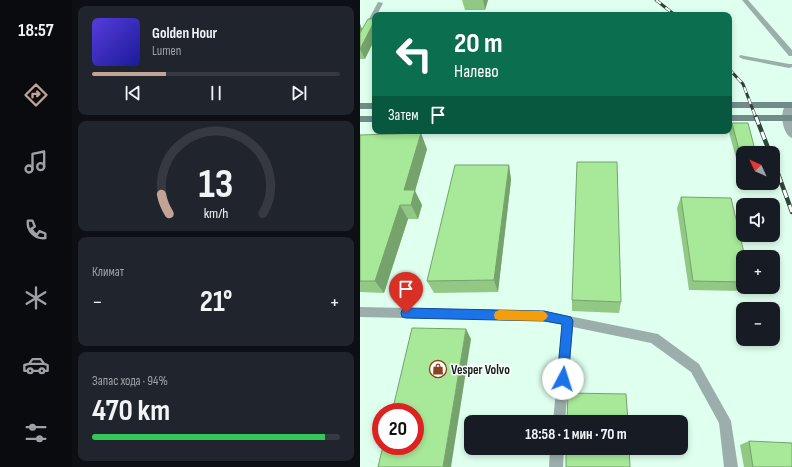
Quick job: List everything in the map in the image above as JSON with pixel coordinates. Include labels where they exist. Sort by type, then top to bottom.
[{"type":"main road","points":[[732,105],[792,105]]},
{"type":"main road","points":[[360,106],[372,106]]},
{"type":"main road","points":[[732,118],[789,118]]},
{"type":"main road","points":[[360,119],[372,119]]},
{"type":"street","points":[[792,105],[787,110],[792,134]]},
{"type":"lane","points":[[744,0],[792,54]]},
{"type":"lane","points":[[376,12],[380,4]]},
{"type":"lane","points":[[360,43],[372,20]]},
{"type":"lane","points":[[743,57],[791,65]]},
{"type":"lane","points":[[360,312],[544,316],[654,338],[695,368],[725,421],[731,467]]},
{"type":"lane","points":[[560,415],[568,321]]},
{"type":"lane","points":[[556,467],[557,455]]},
{"type":"building","points":[[368,19],[372,19],[372,26],[360,49],[360,33]]},
{"type":"building","points":[[732,123],[748,123],[754,146],[738,146]]},
{"type":"building","points":[[421,134],[404,190],[415,190],[411,205],[400,205],[375,281],[360,281],[360,135]]},
{"type":"building","points":[[577,162],[617,162],[621,302],[572,300]]},
{"type":"building","points":[[455,165],[509,165],[494,280],[427,281]]},
{"type":"building","points":[[681,197],[731,198],[736,219],[736,242],[741,242],[743,250],[736,250],[736,282],[693,281]]},
{"type":"building","points":[[412,328],[466,329],[443,467],[378,467],[381,455],[424,455],[424,403],[394,403]]},
{"type":"building","points":[[568,393],[626,394],[628,415],[567,415]]},
{"type":"building","points":[[749,441],[792,443],[792,467],[753,467]]},
{"type":"building","points":[[566,455],[629,455],[630,467],[566,467]]},
{"type":"railway","points":[[656,0],[671,12]]},
{"type":"railway","points":[[732,72],[743,84],[756,118]]},
{"type":"railway","points":[[756,117],[767,146]]},
{"type":"railway","points":[[780,179],[792,212]]},
{"type":"slow traffic","points":[[499,315],[543,316]]},
{"type":"place","name":"Vesper Volvo","points":[[438,369]]},
{"type":"route","points":[[406,313],[544,316],[568,321],[563,379]]}]
